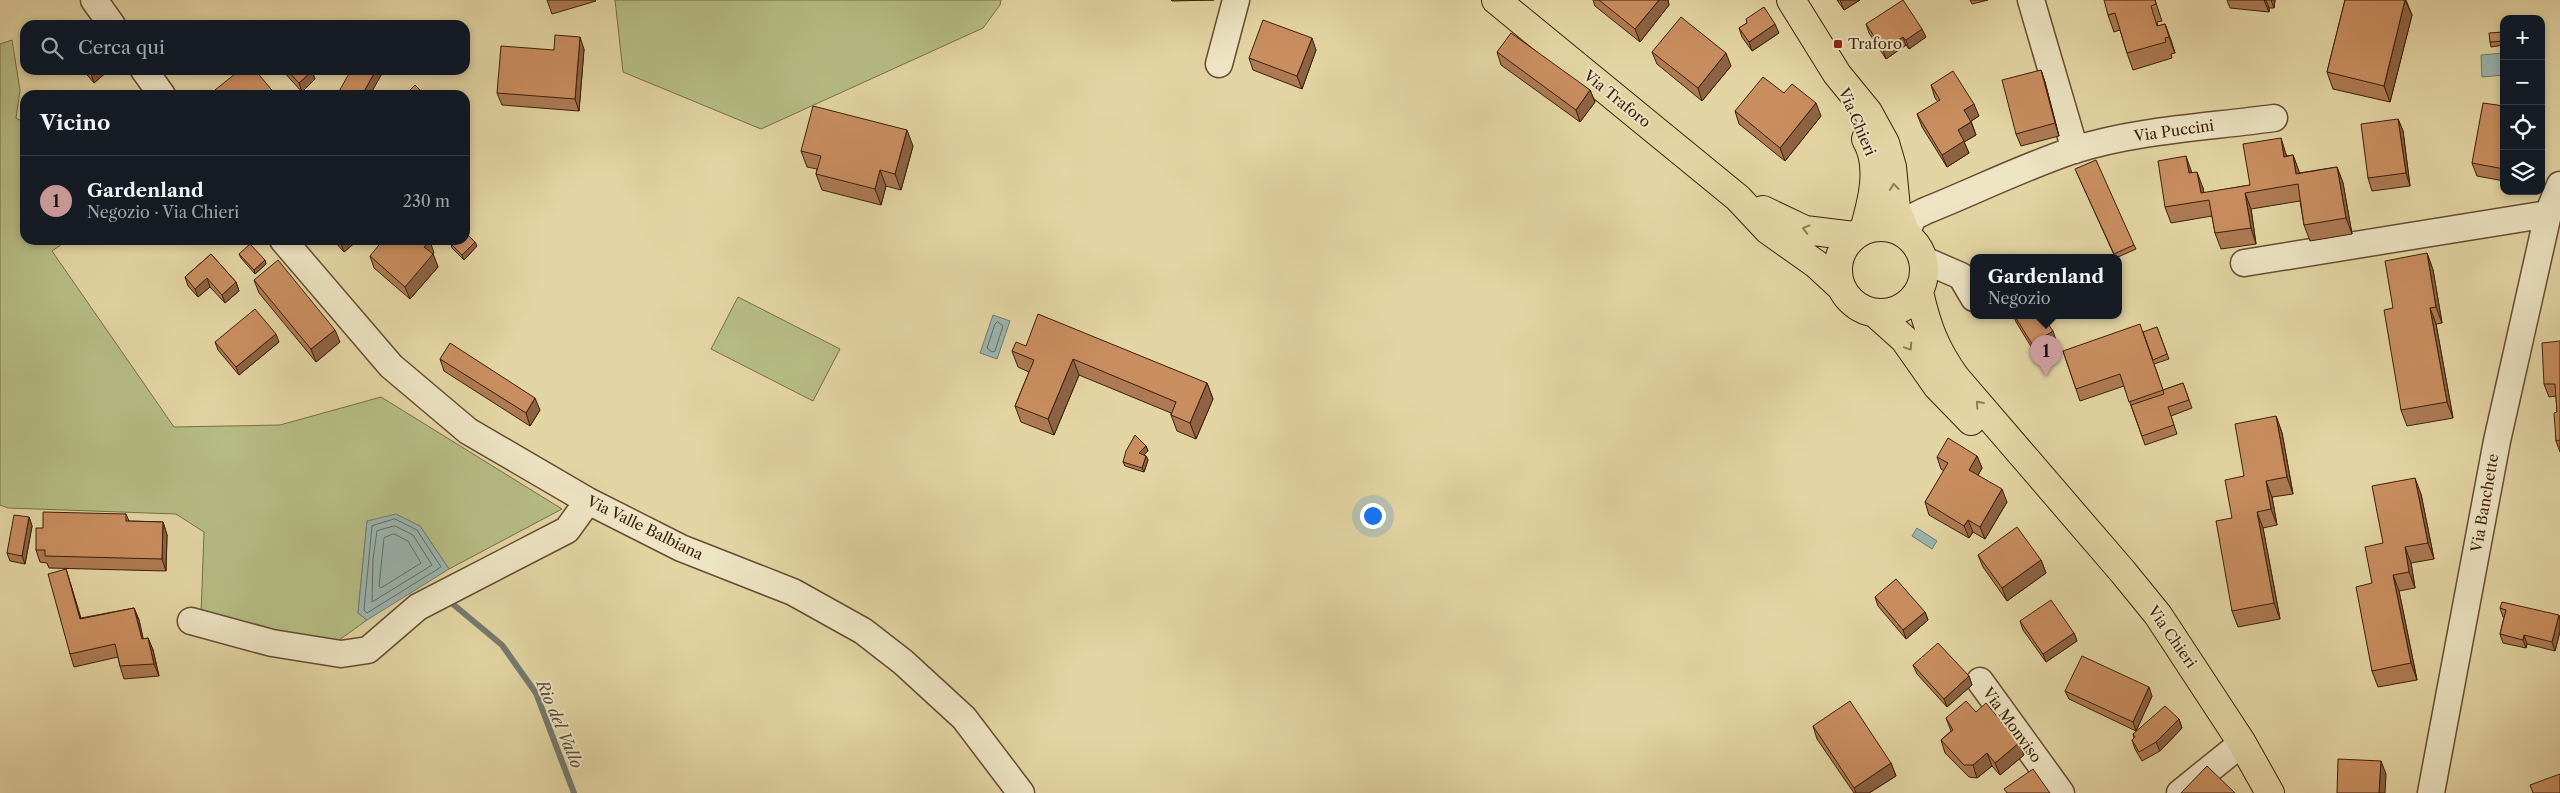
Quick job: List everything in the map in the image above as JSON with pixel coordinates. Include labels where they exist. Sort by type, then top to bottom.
[{"type":"main road","name":"Via Traforo","points":[[1496,0],[1738,198],[1768,230],[1818,265],[1842,288]]},
{"type":"main road","name":"Via Chieri","points":[[1791,0],[1836,74],[1873,154],[1873,200],[1859,233]]},
{"type":"main road","name":"Via Chieri","points":[[1836,74],[1868,112],[1885,143],[1892,167],[1896,208],[1918,264],[1932,339],[1940,355],[1956,378],[2158,615],[2242,743],[2270,793]]},
{"type":"main road","name":"Via Traforo","points":[[1738,198],[1805,230],[1859,233]]},
{"type":"main road","points":[[1880,226],[1895,229],[1918,264],[1905,306],[1897,310],[1874,313],[1854,304],[1842,288],[1838,277],[1840,256],[1859,233],[1880,226]]},
{"type":"main road","name":"Via Chieri","points":[[1874,313],[1904,339],[1936,386],[1986,437],[2056,495]]},
{"type":"street","points":[[94,0],[108,20]]},
{"type":"street","points":[[1219,64],[1236,0]]},
{"type":"street","points":[[2031,0],[2075,150]]},
{"type":"street","points":[[148,75],[158,90]]},
{"type":"street","name":"Via Puccini","points":[[1918,264],[1913,218],[2004,176],[2075,150],[2122,138],[2274,118]]},
{"type":"street","name":"Via Banchette","points":[[2431,793],[2497,441],[2548,214],[2560,185]]},
{"type":"street","points":[[2244,263],[2548,214]]},
{"type":"street","name":"Via Valle Balbiana","points":[[287,245],[391,366],[468,431],[588,501],[681,548],[793,592],[863,631],[903,662],[964,718],[1021,793]]},
{"type":"street","points":[[1918,264],[1941,284],[1952,286],[1970,297]]},
{"type":"street","points":[[190,621],[272,643],[341,654],[368,650],[418,607],[567,530],[588,501]]},
{"type":"street","name":"Via Monviso","points":[[1980,681],[2061,793]]},
{"type":"street","points":[[2180,793],[2242,743]]},
{"type":"green space","points":[[615,0],[1001,0],[1000,5],[983,28],[761,129],[623,72]]},
{"type":"green space","points":[[12,40],[20,90],[16,118],[20,120],[20,245],[61,245],[52,251],[174,427],[280,425],[381,397],[562,509],[449,569],[420,526],[367,521],[358,613],[367,620],[335,643],[201,615],[204,532],[176,514],[8,508],[0,505],[0,44]]},
{"type":"green space","points":[[738,297],[840,349],[813,401],[711,349]]},
{"type":"water","points":[[2500,53],[2500,75],[2482,77],[2481,55]]},
{"type":"water","points":[[993,315],[1010,321],[997,359],[980,353]]},
{"type":"water","points":[[396,514],[420,526],[449,569],[367,620],[358,613],[367,521]]},
{"type":"water","points":[[1917,528],[1937,541],[1932,549],[1912,536]]},
{"type":"building","points":[[1599,0],[1659,0],[1635,29]]},
{"type":"building","points":[[1903,0],[1922,29],[1906,40],[1903,37],[1883,50],[1866,24]]},
{"type":"building","points":[[2104,0],[2155,0],[2156,4],[2151,6],[2157,26],[2165,24],[2169,37],[2165,38],[2166,42],[2127,53],[2115,13],[2108,15]]},
{"type":"building","points":[[2345,0],[2405,0],[2384,86],[2327,72]]},
{"type":"building","points":[[1764,7],[1775,24],[1749,42],[1739,28],[1747,23],[1746,19]]},
{"type":"building","points":[[1681,17],[1726,53],[1698,88],[1652,52]]},
{"type":"building","points":[[1263,20],[1312,38],[1297,76],[1249,58]]},
{"type":"building","points":[[2500,32],[2500,41],[2490,42],[2489,33]]},
{"type":"building","points":[[1511,33],[1590,90],[1576,110],[1497,52]]},
{"type":"building","points":[[555,35],[580,37],[575,99],[497,93],[501,46],[554,50]]},
{"type":"building","points":[[2041,70],[2055,123],[2016,134],[2002,80]]},
{"type":"building","points":[[1953,71],[1974,104],[1964,110],[1971,122],[1958,130],[1964,141],[1942,155],[1917,114],[1940,100],[1931,85]]},
{"type":"building","points":[[234,75],[259,75],[272,90],[215,90]]},
{"type":"building","points":[[292,75],[308,75],[299,83]]},
{"type":"building","points":[[348,75],[373,75],[365,90],[340,90]]},
{"type":"building","points":[[1763,77],[1784,93],[1792,84],[1816,103],[1780,148],[1735,111]]},
{"type":"building","points":[[415,85],[420,90],[410,90]]},
{"type":"building","points":[[2483,103],[2500,105],[2500,168],[2472,163]]},
{"type":"building","points":[[813,106],[907,130],[895,174],[880,170],[875,189],[816,174],[821,156],[801,151]]},
{"type":"building","points":[[2398,119],[2406,173],[2368,178],[2361,124]]},
{"type":"building","points":[[2281,138],[2284,157],[2293,155],[2296,174],[2337,167],[2346,218],[2304,225],[2298,184],[2245,193],[2251,228],[2215,233],[2209,200],[2165,207],[2158,161],[2186,156],[2189,173],[2197,172],[2201,193],[2250,185],[2243,144]]},
{"type":"building","points":[[2096,160],[2134,245],[2114,254],[2075,169]]},
{"type":"building","points":[[470,237],[475,242],[462,255],[452,245],[470,245]]},
{"type":"building","points":[[251,245],[265,260],[254,270],[239,254]]},
{"type":"building","points":[[379,245],[426,245],[424,247],[433,254],[405,287],[370,256]]},
{"type":"building","points":[[2427,253],[2436,307],[2430,308],[2447,402],[2401,410],[2384,310],[2393,308],[2385,261]]},
{"type":"building","points":[[211,254],[236,282],[222,295],[207,278],[195,289],[185,277]]},
{"type":"building","points":[[278,260],[335,330],[311,349],[254,280]]},
{"type":"building","points":[[255,309],[276,334],[236,367],[215,342]]},
{"type":"building","points":[[1038,314],[1207,383],[1190,423],[1171,415],[1176,402],[1073,359],[1048,419],[1015,406],[1034,360],[1012,351],[1016,342],[1026,346]]},
{"type":"building","points":[[2016,319],[2045,319],[2053,331],[2032,344]]},
{"type":"building","points":[[2140,324],[2163,390],[2129,402],[2120,374],[2076,389],[2063,351]]},
{"type":"building","points":[[2157,327],[2167,354],[2153,360],[2143,332]]},
{"type":"building","points":[[2560,341],[2560,440],[2556,441],[2554,413],[2557,412],[2555,384],[2544,384],[2542,343]]},
{"type":"building","points":[[450,343],[535,398],[526,413],[440,359]]},
{"type":"building","points":[[2183,383],[2189,400],[2168,407],[2174,425],[2142,436],[2131,405],[2164,394],[2163,390]]},
{"type":"building","points":[[2276,416],[2287,477],[2266,481],[2271,509],[2257,512],[2274,603],[2232,611],[2216,521],[2232,518],[2225,480],[2244,476],[2235,424]]},
{"type":"building","points":[[1135,435],[1146,446],[1139,453],[1146,456],[1142,468],[1123,462],[1126,451]]},
{"type":"building","points":[[1948,438],[1977,456],[1969,470],[2002,489],[1980,527],[1968,520],[1964,526],[1925,502],[1948,463],[1937,457]]},
{"type":"building","points":[[2415,478],[2428,543],[2405,547],[2409,572],[2393,575],[2411,663],[2372,671],[2356,587],[2372,583],[2365,547],[2383,543],[2372,486]]},
{"type":"building","points":[[43,512],[126,514],[126,521],[163,522],[162,559],[45,556],[45,550],[36,550],[36,528],[43,528]]},
{"type":"building","points":[[14,515],[29,517],[22,556],[7,553]]},
{"type":"building","points":[[2017,527],[2041,560],[2002,588],[1978,555]]},
{"type":"building","points":[[66,569],[80,619],[134,608],[142,639],[148,638],[154,664],[120,666],[115,644],[70,654],[48,574]]},
{"type":"building","points":[[1896,579],[1925,612],[1903,630],[1875,597]]},
{"type":"building","points":[[2051,600],[2074,633],[2043,654],[2020,621]]},
{"type":"building","points":[[2502,602],[2559,615],[2552,642],[2524,635],[2523,640],[2500,634],[2506,610],[2500,608]]},
{"type":"building","points":[[1938,643],[1969,676],[1944,699],[1913,665]]},
{"type":"building","points":[[2082,656],[2149,687],[2133,722],[2065,691]]},
{"type":"building","points":[[1850,701],[1891,763],[1854,788],[1813,726]]},
{"type":"building","points":[[1966,701],[1976,712],[1986,703],[2019,743],[1995,763],[1987,753],[1973,765],[1964,765],[1941,740],[1953,730],[1946,718]]},
{"type":"building","points":[[2165,706],[2179,719],[2156,742],[2139,752],[2132,740],[2135,737],[2133,734]]},
{"type":"building","points":[[2338,759],[2381,761],[2379,793],[2337,793]]},
{"type":"building","points":[[2207,766],[2235,793],[2181,793]]},
{"type":"building","points":[[2033,769],[2050,793],[2007,793],[2004,789]]},
{"type":"building","points":[[2560,774],[2560,793],[2533,793],[2530,785]]},
{"type":"waterway","name":"Rio del Vallo","points":[[454,605],[502,645],[536,693],[574,793]]},
{"type":"place","name":"Traforo","points":[[1838,44]]},
{"type":"place","name":"Gardenland","points":[[2046,376]]}]
